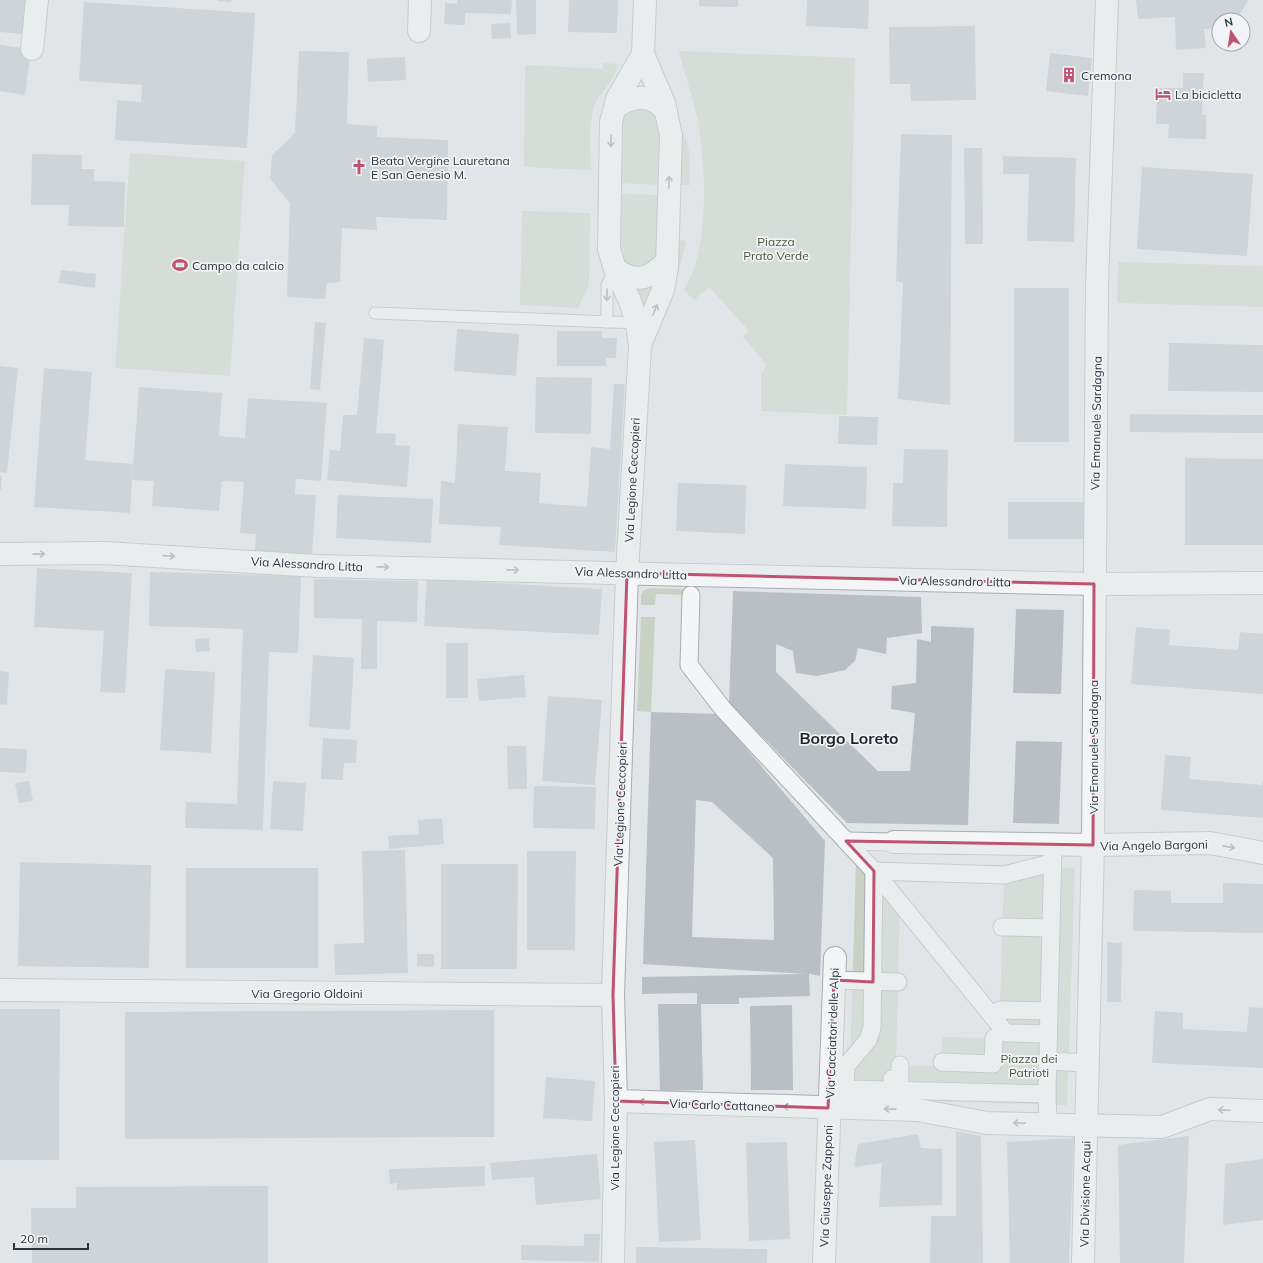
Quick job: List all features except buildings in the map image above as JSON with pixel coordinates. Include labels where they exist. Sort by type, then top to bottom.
[{"type":"street","points":[[32,49],[37,0]]},
{"type":"street","points":[[419,31],[420,0]]},
{"type":"street","points":[[640,346],[663,290],[667,261],[671,135],[664,102],[643,54],[645,0]]},
{"type":"street","name":"Via Emanuele Sardagna","points":[[1093,845],[1097,284],[1107,0]]},
{"type":"street","points":[[640,346],[637,323],[630,301],[615,269],[609,249],[611,122],[617,99],[643,54]]},
{"type":"street","points":[[615,107],[630,99],[640,97],[658,102],[666,111]]},
{"type":"street","points":[[615,269],[627,278],[643,278],[656,273],[667,261]]},
{"type":"street","name":"Via Legione Ceccopieri","points":[[613,1263],[616,1101],[613,995],[627,573],[640,346]]},
{"type":"street","name":"Via Alessandro Litta","points":[[0,554],[104,552],[318,566],[1094,584],[1263,583]]},
{"type":"street","points":[[691,595],[689,665],[723,709],[874,872],[1006,1033],[1048,1034]]},
{"type":"street","points":[[846,841],[894,842],[1052,854]]},
{"type":"street","name":"Via Angelo Bargoni","points":[[1093,845],[1210,843],[1263,853]]},
{"type":"street","points":[[874,872],[1004,875],[1052,854],[1093,845],[1086,1125]]},
{"type":"street","points":[[1048,1124],[1047,1061],[1052,854]]},
{"type":"street","points":[[874,872],[872,1028],[868,1040],[846,1066],[844,1089],[1047,1094]]},
{"type":"street","points":[[1002,927],[1050,928]]},
{"type":"street","name":"Via Cacciatori delle Alpi","points":[[828,1108],[835,958]]},
{"type":"street","points":[[834,980],[898,982]]},
{"type":"street","name":"Via Gregorio Oldoini","points":[[0,990],[613,995]]},
{"type":"street","points":[[1000,1010],[1048,1011]]},
{"type":"street","points":[[942,1062],[993,1064],[994,1038]]},
{"type":"street","points":[[1047,1061],[1088,1063]]},
{"type":"street","points":[[892,1090],[892,1079],[900,1079],[900,1065]]},
{"type":"street","name":"Via Carlo Cattaneo","points":[[616,1101],[828,1108]]},
{"type":"street","points":[[828,1108],[918,1110],[987,1123],[1162,1127],[1210,1109],[1263,1111]]},
{"type":"street","name":"Via Giuseppe Zapponi","points":[[824,1263],[828,1108]]},
{"type":"street","name":"Via Divisione Acqui","points":[[1083,1263],[1086,1125]]},
{"type":"lane","points":[[607,322],[607,285],[615,269]]},
{"type":"lane","points":[[375,313],[637,323]]},
{"type":"highlighted area","points":[[627,573],[1094,584],[1093,845],[846,841],[874,871],[873,982],[834,980],[828,1108],[616,1101],[613,995]]},
{"type":"green space","name":"Piazza Prato Verde","points":[[679,51],[855,58],[847,415],[761,411],[761,374],[767,365],[743,337],[749,331],[709,287],[694,300],[684,290],[693,271],[699,251],[702,232],[704,191],[702,149],[699,130],[694,105]]},
{"type":"green space","points":[[603,63],[618,64],[614,76],[595,104],[593,111],[590,137],[591,170],[524,167],[525,65],[603,69]]},
{"type":"green space","points":[[642,103],[660,118],[662,185],[618,183],[619,120],[626,107]]},
{"type":"green space","points":[[681,131],[685,136],[689,150],[690,185],[681,185]]},
{"type":"green space","name":"Campo da calcio","points":[[130,153],[245,161],[230,376],[115,368]]},
{"type":"green space","points":[[617,194],[661,195],[660,253],[655,265],[633,270],[619,258]]},
{"type":"green space","points":[[522,211],[590,213],[589,285],[578,308],[520,305]]},
{"type":"green space","points":[[679,240],[686,241],[676,283],[674,282],[678,261]]},
{"type":"green space","points":[[1118,262],[1263,266],[1263,307],[1117,303]]},
{"type":"green space","points":[[655,283],[646,319],[631,285]]},
{"type":"green space","points":[[651,588],[683,589],[683,595],[656,594],[655,605],[641,605],[641,595],[644,590]]},
{"type":"green space","points":[[641,617],[655,617],[651,712],[637,711]]},
{"type":"green space","name":"Piazza dei Patrioti","points":[[856,862],[1075,868],[1067,1105],[849,1099]],"holes":[[[875,872],[1004,875],[999,1038],[942,1037],[941,1066],[896,1065],[900,903]]]},
{"type":"place","name":"Cremona","points":[[1069,75]]},
{"type":"place","name":"La bicicletta","points":[[1163,94]]},
{"type":"place","name":"Beata Vergine Lauretana E San Genesio M.","points":[[359,167]]},
{"type":"place","name":"Campo da calcio","points":[[180,265]]},
{"type":"district","name":"Borgo Loreto","points":[[849,738]]}]
